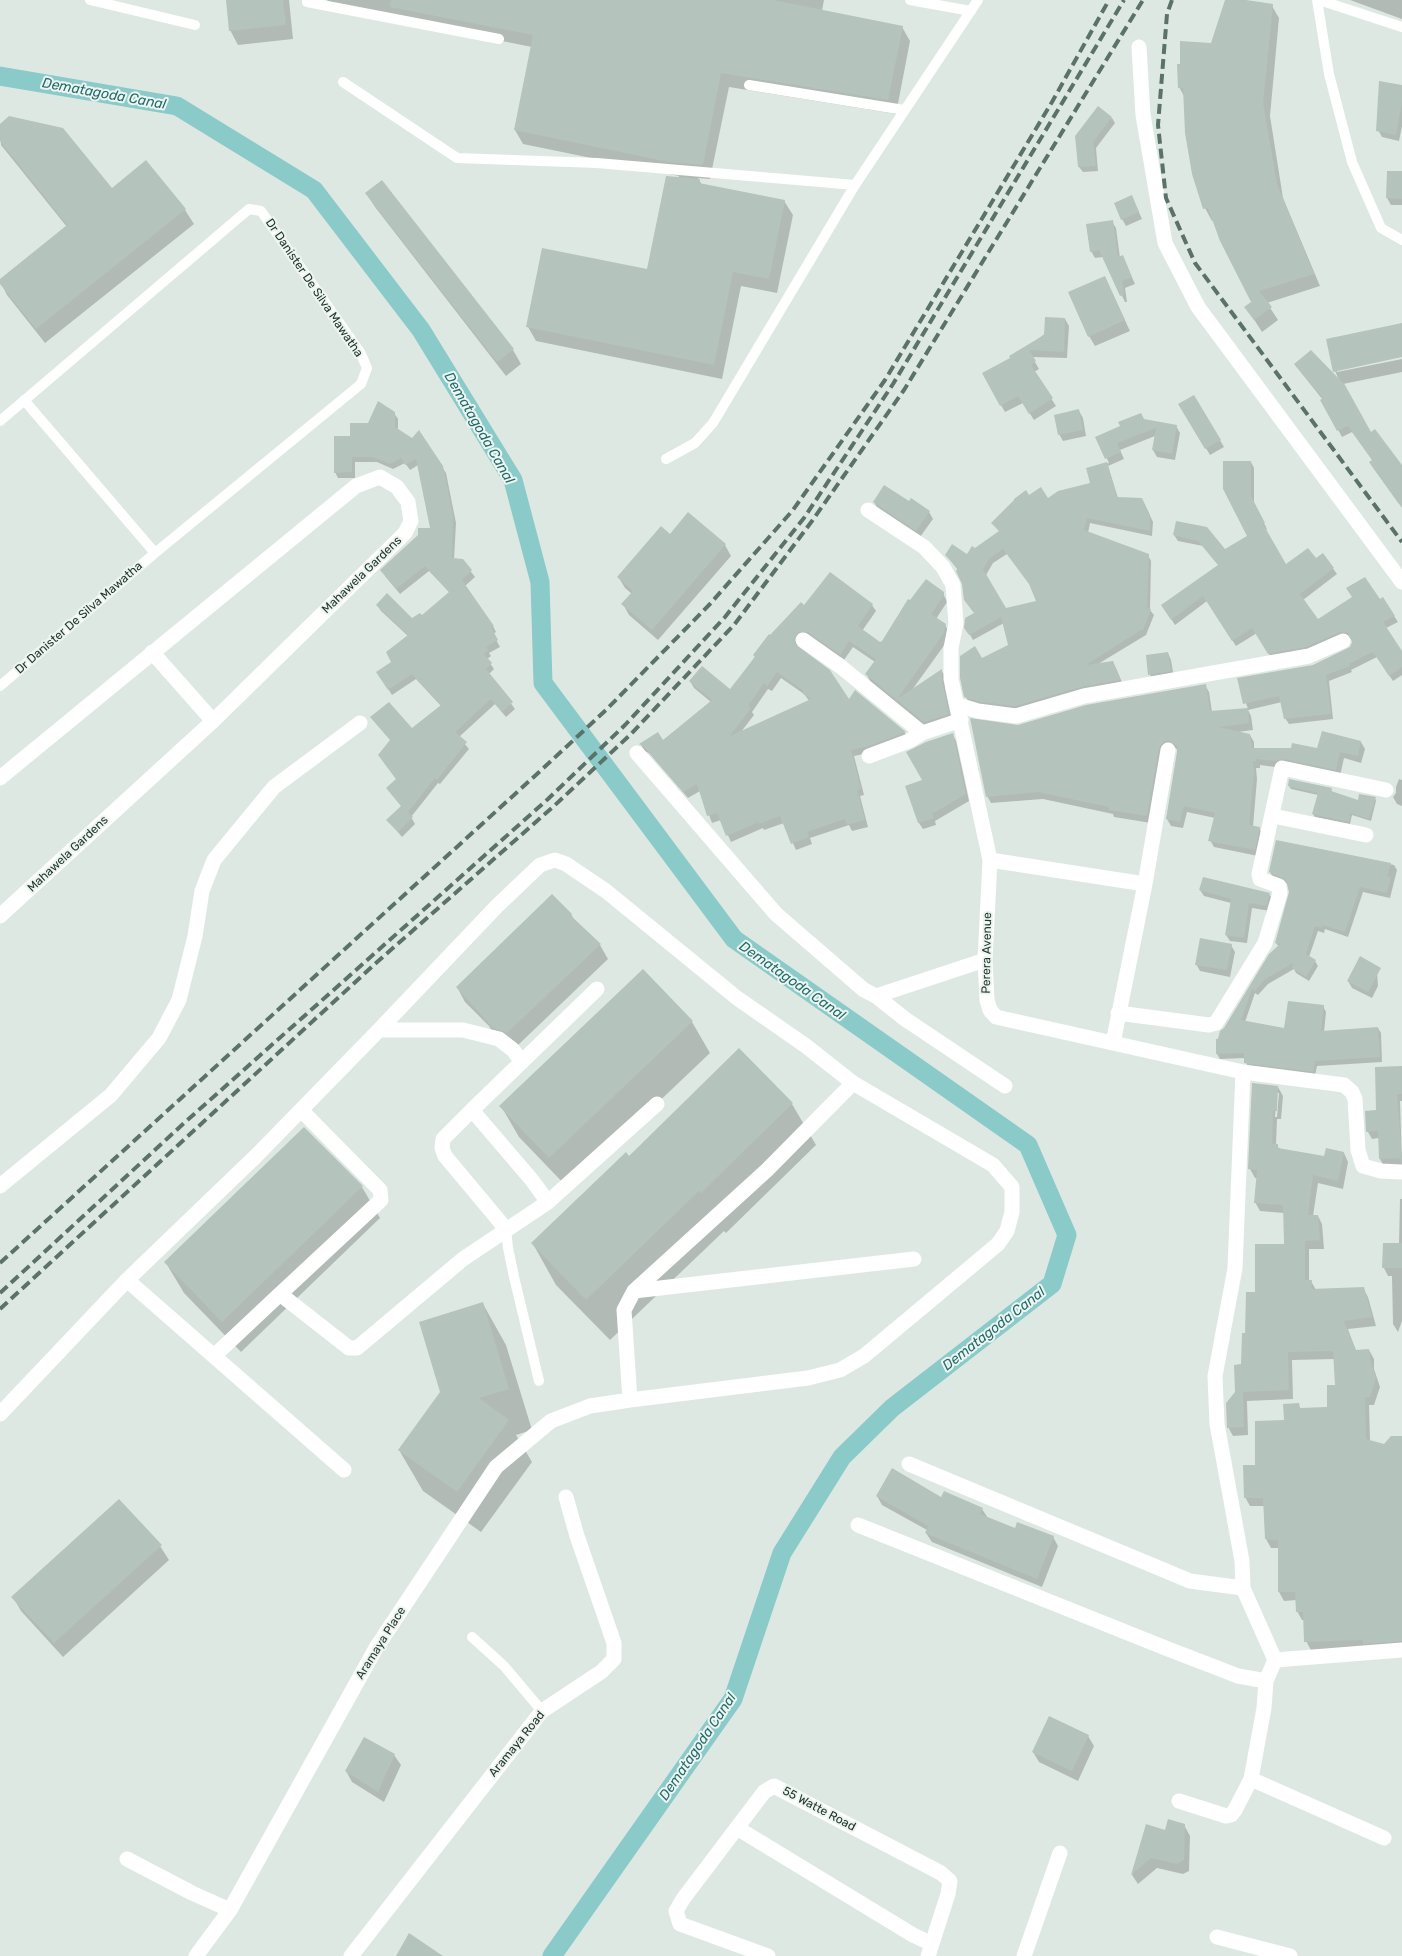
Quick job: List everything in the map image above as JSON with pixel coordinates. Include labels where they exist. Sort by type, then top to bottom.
[{"type":"street","points":[[1139,47],[1143,115],[1165,243],[1198,307],[1402,582]]},
{"type":"street","name":"Mahawela Gardens","points":[[0,778],[356,486],[380,477],[396,487],[408,502],[411,521],[405,533],[213,721],[0,916]]},
{"type":"street","name":"Perera Avenue","points":[[868,510],[924,548],[942,567],[953,586],[956,623],[951,648],[951,679],[990,860],[986,960],[987,1000],[990,1010],[996,1018],[1243,1072],[1344,1085],[1352,1092],[1355,1100],[1358,1150],[1363,1166],[1380,1171],[1402,1172]]},
{"type":"street","points":[[803,640],[840,666],[922,733]]},
{"type":"street","points":[[958,705],[1016,716],[1084,696],[1309,656],[1344,641]]},
{"type":"street","points":[[152,652],[213,721]]},
{"type":"street","points":[[869,756],[909,741],[922,733],[961,720]]},
{"type":"street","points":[[0,1186],[111,1095],[159,1038],[180,1000],[195,936],[202,891],[214,860],[274,787],[360,722]]},
{"type":"street","points":[[1113,1043],[1145,884],[1168,750]]},
{"type":"street","points":[[637,753],[776,914],[864,990],[876,996],[905,1019],[1005,1086]]},
{"type":"street","points":[[1118,1013],[1209,1025],[1216,1023],[1265,943],[1280,893],[1279,886],[1260,879],[1259,874],[1282,768],[1386,790]]},
{"type":"street","points":[[1272,816],[1366,835]]},
{"type":"street","name":"Aramaya Place","points":[[0,1414],[127,1280],[257,1155],[496,907],[540,865],[555,860],[566,864],[606,891],[737,998],[806,1046],[853,1083],[993,1165],[1012,1187],[1012,1212],[1007,1231],[998,1244],[864,1356],[840,1370],[808,1378],[590,1406],[551,1421],[496,1467],[376,1648],[230,1910],[196,1956]]},
{"type":"street","points":[[990,860],[1145,884]]},
{"type":"street","points":[[876,996],[986,960]]},
{"type":"street","points":[[506,1229],[445,1156],[442,1148],[442,1139],[597,989]]},
{"type":"street","points":[[379,1030],[463,1030],[499,1039],[522,1062]]},
{"type":"street","points":[[1179,1802],[1226,1816],[1235,1810],[1251,1780],[1264,1708],[1266,1681],[1275,1660],[1242,1588],[1242,1560],[1217,1424],[1215,1376],[1235,1268],[1243,1072]]},
{"type":"street","points":[[630,1400],[624,1310],[634,1291],[767,1170],[853,1083]]},
{"type":"street","points":[[280,1294],[350,1348],[357,1348],[463,1259],[548,1202],[657,1104]]},
{"type":"street","points":[[214,1356],[381,1200],[380,1190],[301,1110]]},
{"type":"street","points":[[472,1110],[531,1179],[548,1202]]},
{"type":"street","points":[[634,1291],[914,1259]]},
{"type":"street","points":[[127,1280],[344,1470]]},
{"type":"street","points":[[909,1464],[1190,1581],[1242,1588]]},
{"type":"street","name":"Aramaya Road","points":[[351,1956],[542,1711],[601,1672],[614,1659],[614,1643],[566,1498]]},
{"type":"street","points":[[858,1525],[1168,1650],[1238,1676],[1266,1681]]},
{"type":"street","points":[[1275,1660],[1402,1650]]},
{"type":"street","points":[[1251,1780],[1384,1838]]},
{"type":"street","name":"55 Watte Road","points":[[768,1956],[680,1924],[676,1912],[683,1899],[764,1792],[774,1786],[941,1873],[950,1881],[930,1950]]},
{"type":"street","points":[[737,1828],[896,1925],[930,1950]]},
{"type":"street","points":[[1024,1956],[1060,1853]]},
{"type":"street","points":[[127,1859],[192,1893],[230,1910]]},
{"type":"street","points":[[1217,1937],[1290,1956]]},
{"type":"lane","points":[[90,0],[195,25]]},
{"type":"lane","points":[[307,0],[307,2],[499,39]]},
{"type":"lane","points":[[910,0],[971,12]]},
{"type":"lane","points":[[666,459],[695,443],[713,423],[855,185],[978,0]]},
{"type":"lane","points":[[1402,27],[1318,0],[1329,74],[1352,162],[1381,228],[1402,240]]},
{"type":"lane","points":[[343,82],[457,158],[597,163],[855,185]]},
{"type":"lane","points":[[749,85],[904,110]]},
{"type":"lane","name":"Dr Danister De Silva Mawatha","points":[[0,421],[249,209],[261,211],[360,352],[367,368],[361,384],[155,553],[0,686]]},
{"type":"lane","points":[[24,400],[155,553]]},
{"type":"lane","points":[[506,1229],[514,1277],[539,1381]]},
{"type":"lane","points":[[472,1637],[504,1666],[542,1711]]},
{"type":"building","points":[[226,0],[283,0],[286,25],[229,31]]},
{"type":"building","points":[[391,0],[773,0],[903,26],[888,100],[721,73],[703,165],[669,162],[514,130],[533,35],[390,7]]},
{"type":"building","points":[[1225,0],[1246,0],[1273,4],[1263,103],[1277,184],[1314,274],[1259,291],[1272,307],[1254,320],[1244,307],[1251,302],[1220,241],[1208,208],[1203,209],[1192,174],[1185,133],[1183,88],[1178,88],[1177,64],[1180,64],[1180,41],[1211,43]]},
{"type":"building","points":[[1379,81],[1402,85],[1402,102],[1396,135],[1376,131]]},
{"type":"building","points":[[1098,106],[1112,117],[1093,142],[1096,166],[1078,167],[1075,136]]},
{"type":"building","points":[[9,116],[63,128],[112,188],[146,160],[186,209],[36,329],[0,284],[0,279],[67,225],[0,141],[0,124]]},
{"type":"building","points":[[1387,171],[1402,171],[1402,199],[1386,198]]},
{"type":"building","points":[[666,176],[700,179],[699,183],[785,200],[769,279],[733,272],[714,365],[526,327],[542,248],[647,269]]},
{"type":"building","points":[[382,180],[514,349],[497,362],[365,193]]},
{"type":"building","points":[[1132,195],[1139,212],[1121,220],[1114,203]]},
{"type":"building","points":[[1113,220],[1118,257],[1123,255],[1132,277],[1122,281],[1124,295],[1120,296],[1099,250],[1090,252],[1086,224]]},
{"type":"building","points":[[1105,276],[1125,320],[1088,337],[1068,292]]},
{"type":"building","points":[[1045,317],[1065,318],[1064,352],[1029,350],[1036,361],[1031,365],[1053,398],[1029,414],[1018,396],[1000,406],[982,373],[1010,358],[1009,356],[1044,335]]},
{"type":"building","points":[[1402,323],[1402,357],[1333,372],[1326,339]]},
{"type":"building","points":[[1311,350],[1345,385],[1371,432],[1375,429],[1402,465],[1402,508],[1369,462],[1372,460],[1348,426],[1337,431],[1320,400],[1323,398],[1294,364]]},
{"type":"building","points":[[1194,395],[1221,440],[1205,449],[1178,404]]},
{"type":"building","points":[[378,401],[395,412],[395,427],[412,438],[419,430],[443,466],[453,516],[452,558],[463,559],[472,570],[462,580],[494,626],[491,627],[498,640],[486,647],[489,650],[484,654],[492,663],[486,669],[513,702],[502,712],[491,699],[455,732],[467,742],[437,780],[435,778],[408,812],[413,817],[398,832],[386,820],[401,806],[386,788],[396,779],[378,755],[390,740],[370,717],[389,702],[412,728],[441,705],[412,674],[388,690],[376,672],[391,662],[386,652],[408,635],[376,605],[387,593],[412,618],[420,613],[422,615],[449,592],[425,566],[396,589],[380,570],[418,535],[418,528],[430,528],[416,459],[405,465],[401,458],[390,464],[373,457],[352,457],[352,472],[334,473],[334,436],[350,436],[350,423],[368,423]]},
{"type":"building","points":[[1079,409],[1083,430],[1058,435],[1054,415]]},
{"type":"building","points":[[1141,413],[1144,419],[1177,425],[1172,454],[1152,450],[1156,428],[1117,443],[1121,452],[1105,459],[1095,437],[1120,426],[1118,422]]},
{"type":"building","points":[[1223,461],[1251,461],[1251,496],[1265,523],[1263,524],[1286,564],[1308,548],[1316,558],[1323,553],[1334,568],[1300,594],[1318,619],[1352,597],[1346,588],[1365,577],[1380,599],[1383,597],[1395,616],[1383,622],[1402,651],[1402,667],[1389,676],[1373,652],[1349,664],[1350,666],[1326,675],[1331,714],[1284,719],[1279,696],[1243,704],[1237,678],[1313,665],[1350,647],[1352,642],[1348,633],[1340,632],[1306,647],[1268,654],[1252,628],[1232,641],[1203,596],[1171,620],[1161,605],[1218,565],[1198,541],[1173,535],[1176,521],[1207,527],[1225,549],[1247,536],[1223,489]]},
{"type":"building","points":[[1107,462],[1117,497],[1142,498],[1150,515],[1150,531],[1087,518],[1084,530],[1149,554],[1147,608],[1151,609],[1143,630],[1086,665],[1113,661],[1121,680],[1081,687],[1015,706],[980,702],[964,697],[960,678],[960,656],[975,646],[982,658],[1008,645],[1001,617],[969,635],[964,628],[965,618],[974,613],[964,600],[962,584],[956,571],[958,568],[945,555],[952,544],[967,554],[972,546],[975,548],[999,531],[991,523],[1014,499],[1026,490],[1029,495],[1041,487],[1048,498],[1058,491],[1090,483],[1086,468]],"holes":[[[1003,549],[1029,584],[1036,601],[1006,608],[983,569],[990,558]]]},
{"type":"building","points":[[884,485],[909,501],[911,498],[930,511],[916,531],[873,502]]},
{"type":"building","points":[[688,512],[726,544],[652,630],[621,604],[633,591],[617,577],[661,526],[670,534]]},
{"type":"building","points":[[830,572],[873,604],[858,626],[880,642],[908,599],[910,600],[926,579],[944,592],[944,595],[931,614],[946,624],[944,633],[897,699],[942,669],[942,681],[949,714],[924,722],[865,674],[876,659],[849,641],[840,655],[808,632],[799,632],[794,639],[795,644],[830,670],[849,699],[855,690],[906,732],[869,746],[851,750],[861,789],[857,790],[865,820],[847,825],[845,819],[807,832],[809,837],[791,844],[780,816],[759,824],[759,822],[726,836],[717,813],[707,816],[697,784],[683,792],[644,747],[639,744],[658,732],[663,740],[712,700],[689,681],[702,666],[730,689],[755,657],[753,655],[769,634],[801,602],[804,605]],"holes":[[[777,672],[804,691],[802,693],[811,699],[730,736],[751,708],[748,706],[764,683],[767,686]]]},
{"type":"building","points":[[1168,652],[1171,671],[1148,675],[1146,655]]},
{"type":"building","points":[[1206,684],[1210,711],[1248,708],[1249,723],[1218,727],[1250,734],[1252,748],[1291,748],[1292,743],[1317,748],[1322,731],[1361,741],[1358,756],[1340,752],[1336,770],[1284,759],[1276,761],[1256,759],[1256,761],[1253,761],[1254,772],[1249,825],[1260,827],[1255,850],[1208,841],[1215,813],[1184,806],[1180,822],[1166,819],[1177,752],[1177,746],[1170,741],[1164,741],[1159,748],[1147,816],[1109,810],[1109,807],[1038,792],[986,797],[970,718],[1018,725],[1086,705]]},
{"type":"building","points":[[953,733],[966,794],[932,814],[934,818],[918,823],[905,786],[922,780],[906,752],[926,742]]},
{"type":"building","points":[[1289,779],[1332,788],[1331,791],[1358,800],[1359,794],[1376,797],[1369,819],[1350,813],[1349,822],[1312,814],[1318,793],[1288,786]]},
{"type":"building","points":[[1276,840],[1391,863],[1387,876],[1391,877],[1387,893],[1360,887],[1345,932],[1322,925],[1321,928],[1315,926],[1306,954],[1316,960],[1306,977],[1292,968],[1293,963],[1265,979],[1255,991],[1252,989],[1241,1020],[1284,1028],[1288,1001],[1324,1005],[1321,1031],[1378,1027],[1380,1057],[1315,1061],[1313,1072],[1244,1063],[1244,1053],[1216,1054],[1216,1039],[1218,1039],[1220,1031],[1224,1028],[1269,954],[1280,944],[1275,943],[1289,892],[1286,880],[1269,872]]},
{"type":"building","points":[[1203,877],[1270,893],[1266,906],[1249,903],[1244,938],[1225,935],[1231,899],[1199,890]]},
{"type":"building","points":[[552,894],[572,914],[570,915],[601,944],[507,1033],[493,1028],[456,987]]},
{"type":"building","points":[[1200,938],[1232,944],[1227,970],[1195,965]]},
{"type":"building","points":[[1360,956],[1381,968],[1368,992],[1347,981]]},
{"type":"building","points":[[643,969],[693,1021],[549,1158],[499,1106]]},
{"type":"building","points":[[739,1048],[793,1103],[701,1193],[699,1191],[586,1300],[531,1243],[626,1152],[629,1156]]},
{"type":"building","points":[[1402,1066],[1402,1094],[1397,1094],[1402,1158],[1379,1159],[1378,1131],[1366,1132],[1365,1111],[1376,1110],[1375,1067]]},
{"type":"building","points":[[1252,1083],[1278,1086],[1277,1111],[1273,1111],[1272,1144],[1278,1144],[1278,1148],[1324,1156],[1326,1148],[1344,1152],[1338,1181],[1313,1175],[1308,1215],[1318,1215],[1320,1240],[1305,1241],[1305,1280],[1312,1280],[1311,1289],[1364,1287],[1372,1317],[1344,1321],[1356,1350],[1369,1349],[1376,1378],[1370,1397],[1365,1397],[1366,1439],[1384,1444],[1391,1436],[1402,1436],[1402,1641],[1363,1644],[1363,1640],[1304,1642],[1303,1612],[1296,1612],[1295,1592],[1278,1592],[1278,1540],[1265,1539],[1263,1498],[1244,1498],[1243,1465],[1255,1465],[1255,1421],[1284,1420],[1283,1404],[1299,1403],[1300,1408],[1327,1407],[1327,1385],[1335,1385],[1333,1351],[1288,1352],[1289,1390],[1243,1392],[1244,1427],[1227,1428],[1226,1403],[1235,1392],[1234,1365],[1241,1364],[1242,1333],[1245,1333],[1246,1292],[1255,1292],[1255,1244],[1284,1244],[1283,1205],[1254,1203],[1257,1170],[1248,1169]]},
{"type":"building","points":[[304,1127],[363,1186],[222,1322],[164,1262]]},
{"type":"building","points":[[1383,1243],[1402,1243],[1402,1268],[1382,1268]]},
{"type":"building","points":[[483,1302],[509,1389],[479,1398],[509,1420],[457,1492],[398,1450],[440,1392],[419,1322]]},
{"type":"building","points":[[892,1468],[941,1497],[944,1491],[983,1508],[980,1514],[1015,1528],[1017,1522],[1054,1536],[1037,1579],[925,1533],[928,1526],[876,1496]]},
{"type":"building","points":[[119,1499],[162,1545],[54,1643],[11,1597]]},
{"type":"building","points":[[1049,1716],[1089,1735],[1072,1771],[1032,1752]]},
{"type":"building","points":[[364,1737],[395,1754],[378,1792],[345,1771]]},
{"type":"building","points":[[1168,1819],[1185,1824],[1184,1860],[1177,1864],[1151,1858],[1131,1875],[1146,1824],[1165,1830]]},
{"type":"building","points":[[409,1933],[443,1956],[396,1956]]},
{"type":"waterway","name":"Dematagoda Canal","points":[[0,76],[177,106],[314,190],[421,330],[513,480],[540,582],[543,683],[734,939],[1028,1145],[1067,1235],[1052,1284],[892,1408],[842,1457],[782,1553],[733,1699],[552,1956]]},
{"type":"railway","points":[[0,1263],[606,710],[710,604],[793,510],[885,380],[1052,102],[1109,0]]},
{"type":"railway","points":[[0,1293],[183,1124],[548,799],[625,725],[725,617],[804,518],[893,384],[1124,0]]},
{"type":"railway","points":[[0,1309],[376,963],[554,806],[630,735],[734,625],[812,521],[904,390],[1143,0]]},
{"type":"railway","points":[[1172,0],[1167,14],[1158,125],[1166,198],[1195,263],[1402,542]]}]
